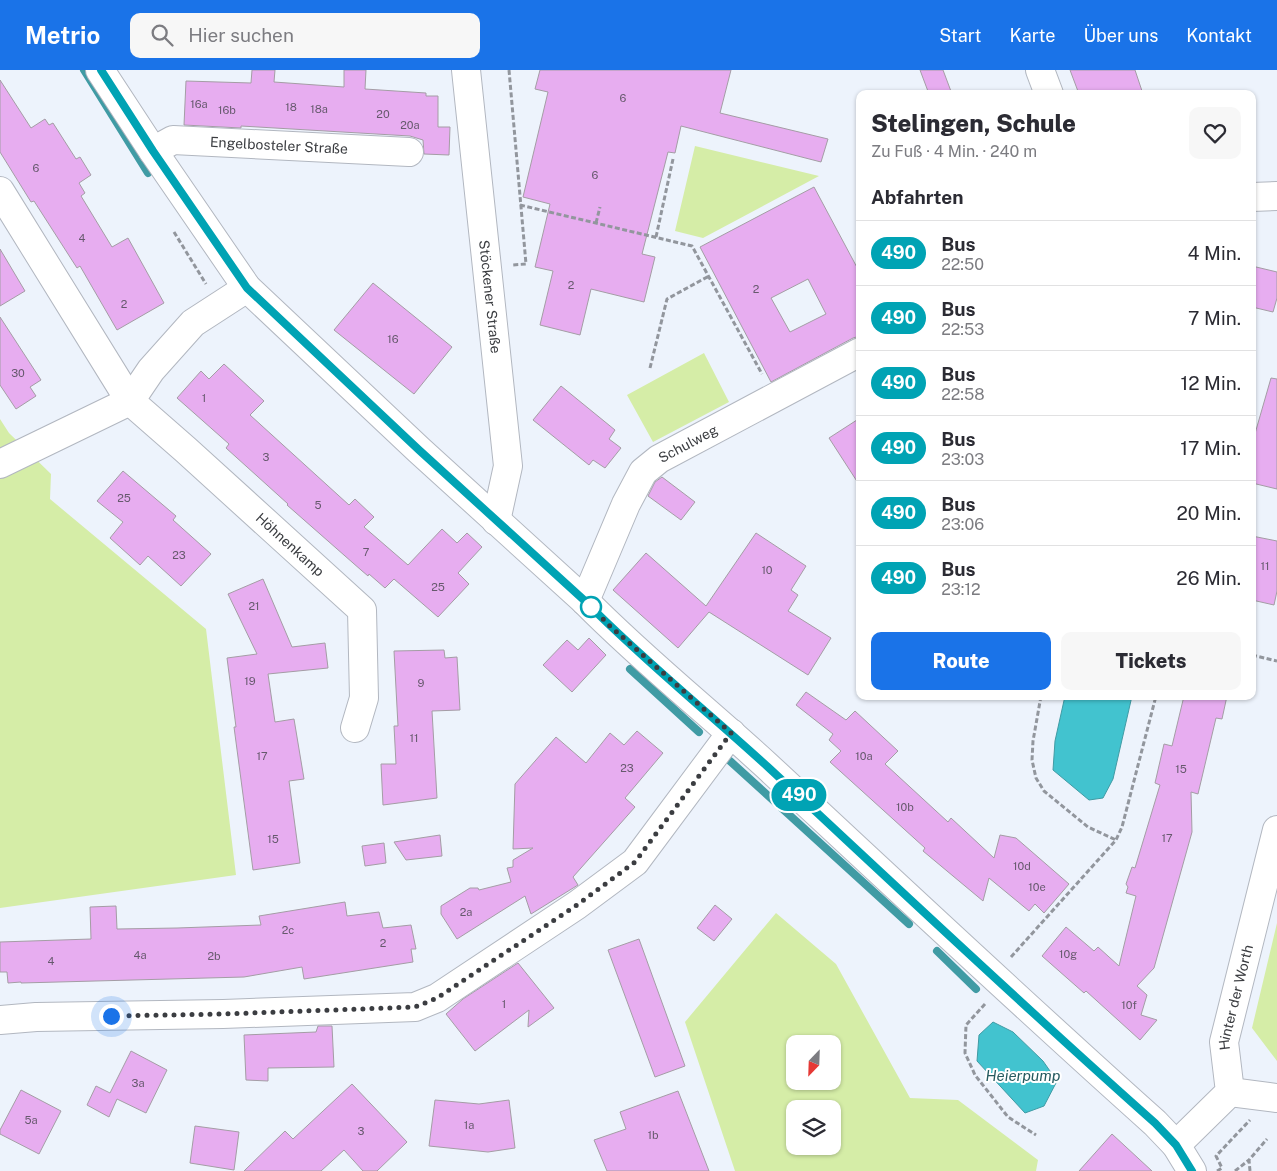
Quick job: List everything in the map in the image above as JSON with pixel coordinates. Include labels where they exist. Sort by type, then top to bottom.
[{"type":"street","points":[[100,70],[247,288],[610,626],[731,733],[1155,1123],[1176,1145],[1192,1171]]},
{"type":"street","name":"Stöckener Straße","points":[[466,70],[508,466],[496,521]]},
{"type":"street","points":[[1040,70],[1048,90]]},
{"type":"street","name":"Engelbosteler Straße","points":[[153,151],[173,140],[409,152]]},
{"type":"street","name":"Höhnenkamp","points":[[0,191],[130,401],[362,610],[364,698],[355,728]]},
{"type":"street","points":[[1256,197],[1277,196]]},
{"type":"street","points":[[0,464],[130,401],[151,370],[193,323],[247,288]]},
{"type":"street","name":"Schulweg","points":[[585,601],[626,504],[643,472],[658,459],[856,354]]},
{"type":"street","points":[[0,1020],[36,1017],[223,1014],[415,1007],[437,998],[577,905],[635,862],[731,733]]},
{"type":"street","name":"Hinter der Worth","points":[[1230,1092],[1224,1042],[1277,830]]},
{"type":"street","points":[[1176,1145],[1230,1092],[1275,1098]]},
{"type":"path","points":[[487,266],[526,264],[509,70]]},
{"type":"path","points":[[656,237],[673,159]]},
{"type":"path","points":[[520,205],[692,246],[774,396]]},
{"type":"path","points":[[596,223],[600,208]]},
{"type":"path","points":[[650,368],[667,298],[709,276]]},
{"type":"path","points":[[1256,656],[1277,661]]},
{"type":"path","points":[[1040,700],[1033,741],[1032,760],[1036,778],[1044,791],[1088,827],[1116,840]]},
{"type":"path","points":[[1036,1135],[1008,1116],[974,1075],[965,1053],[966,1025],[999,981],[1116,840],[1122,827],[1155,700]]},
{"type":"path","points":[[1216,1171],[1223,1169],[1216,1156],[1275,1098]]},
{"type":"path","points":[[1235,1171],[1249,1160],[1267,1139]]},
{"type":"path","points":[[1249,1160],[1250,1171]]},
{"type":"green space","points":[[695,146],[819,176],[703,238],[675,231]]},
{"type":"green space","points":[[704,353],[729,402],[653,442],[627,395]]},
{"type":"green space","points":[[0,419],[9,433],[51,474],[50,499],[206,629],[236,875],[0,908]]},
{"type":"green space","points":[[776,913],[836,964],[910,1098],[958,1100],[1038,1160],[1036,1171],[735,1171],[685,1022]]},
{"type":"green space","points":[[1277,923],[1277,1061],[1252,1028]]},
{"type":"water","points":[[1064,700],[1131,700],[1113,779],[1103,798],[1089,800],[1053,770],[1055,741]]},
{"type":"water","name":"Heierpump","points":[[993,1022],[1013,1032],[1043,1061],[1057,1081],[1044,1106],[1025,1113],[977,1061],[979,1035]]},
{"type":"building","points":[[252,70],[275,70],[274,82],[344,87],[344,70],[366,70],[365,89],[426,93],[426,96],[438,96],[438,127],[450,127],[449,155],[424,154],[423,140],[410,136],[241,126],[241,128],[184,125],[186,81],[251,83]]},
{"type":"building","points":[[540,70],[731,70],[720,113],[828,139],[821,162],[681,126],[675,153],[668,152],[642,254],[655,257],[644,302],[591,289],[580,335],[540,325],[553,271],[535,267],[550,204],[523,197],[548,92],[535,89]]},
{"type":"building","points":[[920,70],[943,70],[950,90],[928,90]]},
{"type":"building","points":[[1070,70],[1135,70],[1142,90],[1078,90]]},
{"type":"building","points":[[0,80],[31,128],[45,119],[49,125],[53,123],[76,159],[80,157],[91,175],[79,183],[85,193],[81,196],[112,247],[128,238],[164,303],[117,330],[80,266],[77,268],[34,201],[31,202],[0,152]]},
{"type":"building","points":[[814,187],[856,266],[856,337],[771,382],[700,247]],"holes":[[[808,279],[826,314],[790,332],[771,298]]]},
{"type":"building","points":[[0,249],[25,291],[0,306]]},
{"type":"building","points":[[1256,267],[1277,272],[1277,298],[1273,312],[1256,308]]},
{"type":"building","points":[[373,283],[452,347],[414,394],[334,330]]},
{"type":"building","points":[[0,317],[41,380],[30,387],[36,396],[16,409],[0,385]]},
{"type":"building","points":[[224,364],[264,401],[250,415],[349,505],[355,499],[374,517],[364,527],[408,565],[442,529],[457,543],[467,533],[482,547],[458,573],[469,584],[438,617],[394,579],[385,588],[369,574],[368,576],[287,505],[226,448],[229,444],[177,398],[201,371],[209,379]]},
{"type":"building","points":[[1271,378],[1277,379],[1277,489],[1256,484],[1256,430]]},
{"type":"building","points":[[561,386],[615,430],[609,439],[621,448],[605,468],[593,460],[589,465],[533,420]]},
{"type":"building","points":[[856,421],[856,480],[829,438]]},
{"type":"building","points":[[123,471],[176,516],[173,520],[211,554],[181,586],[148,556],[140,565],[110,538],[123,522],[97,501]]},
{"type":"building","points":[[662,477],[695,502],[681,520],[648,496],[655,482]]},
{"type":"building","points":[[756,533],[806,566],[791,590],[798,595],[788,611],[831,638],[808,675],[709,612],[678,648],[613,590],[646,553],[706,606]]},
{"type":"building","points":[[1256,537],[1277,541],[1277,591],[1274,605],[1256,601]]},
{"type":"building","points":[[263,579],[292,647],[325,643],[328,668],[268,674],[275,722],[294,719],[304,779],[289,781],[300,863],[253,870],[227,658],[257,654],[228,594]]},
{"type":"building","points":[[589,638],[606,655],[572,692],[543,665],[567,640],[578,650]]},
{"type":"building","points":[[444,650],[445,658],[457,657],[460,710],[432,711],[437,798],[383,805],[381,764],[396,764],[394,726],[398,726],[394,651]]},
{"type":"building","points":[[806,692],[846,720],[855,711],[898,751],[885,764],[948,822],[951,818],[994,858],[1000,835],[1016,838],[1069,884],[1044,913],[1035,904],[1029,911],[989,878],[983,901],[923,851],[925,848],[830,762],[841,751],[829,740],[833,734],[796,705]]},
{"type":"building","points":[[1183,700],[1226,700],[1222,719],[1216,718],[1198,794],[1191,792],[1192,832],[1154,968],[1137,986],[1147,995],[1141,1015],[1157,1020],[1140,1040],[1086,991],[1084,993],[1042,956],[1066,927],[1094,951],[1098,947],[1119,966],[1136,896],[1126,893],[1128,887],[1126,884],[1132,867],[1135,868],[1160,785],[1155,783],[1164,744],[1172,746]]},
{"type":"building","points":[[637,731],[663,753],[625,798],[635,807],[573,877],[578,885],[531,914],[525,896],[457,939],[441,914],[441,906],[470,888],[478,888],[479,890],[511,882],[507,868],[513,867],[513,860],[533,848],[513,849],[515,784],[556,737],[586,763],[610,733],[624,745]]},
{"type":"building","points":[[440,835],[442,856],[406,860],[394,842]]},
{"type":"building","points":[[384,843],[386,863],[365,866],[362,846]]},
{"type":"building","points":[[345,902],[347,916],[379,912],[383,928],[411,925],[416,949],[411,949],[413,962],[304,979],[302,967],[244,977],[21,983],[8,983],[7,972],[0,972],[0,942],[91,939],[90,907],[116,906],[117,929],[177,928],[261,925],[259,916]]},
{"type":"building","points":[[715,905],[732,919],[714,941],[697,928]]},
{"type":"building","points":[[639,939],[685,1066],[655,1077],[608,950]]},
{"type":"building","points":[[518,963],[554,1008],[528,1027],[529,1010],[475,1051],[446,1014],[463,999]]},
{"type":"building","points":[[318,1026],[332,1026],[334,1067],[268,1068],[268,1081],[246,1080],[244,1035],[316,1032]]},
{"type":"building","points":[[131,1051],[167,1070],[146,1113],[117,1099],[109,1117],[87,1105],[96,1086],[110,1093]]},
{"type":"building","points":[[352,1084],[407,1142],[377,1171],[363,1171],[344,1150],[321,1171],[244,1171],[285,1131],[293,1139]]},
{"type":"building","points":[[21,1090],[61,1111],[39,1154],[0,1134],[0,1130]]},
{"type":"building","points":[[678,1091],[709,1171],[607,1171],[594,1140],[626,1129],[620,1112]]},
{"type":"building","points":[[435,1100],[479,1104],[509,1100],[515,1148],[488,1152],[429,1146]]},
{"type":"building","points":[[195,1126],[239,1132],[234,1170],[190,1163]]},
{"type":"building","points":[[1112,1134],[1152,1171],[1079,1171]]},
{"type":"waterway","points":[[84,70],[148,173]]},
{"type":"waterway","points":[[630,669],[699,732]]},
{"type":"waterway","points":[[730,761],[909,924]]},
{"type":"waterway","points":[[937,951],[976,989]]},
{"type":"bus line","name":"490","points":[[101,70],[153,151],[247,288],[365,400],[610,626],[731,733],[1155,1123],[1176,1145],[1192,1171]]},
{"type":"route","points":[[111,1016],[415,1007],[437,998],[577,905],[635,862],[731,733],[610,626],[585,601],[591,607]]}]
